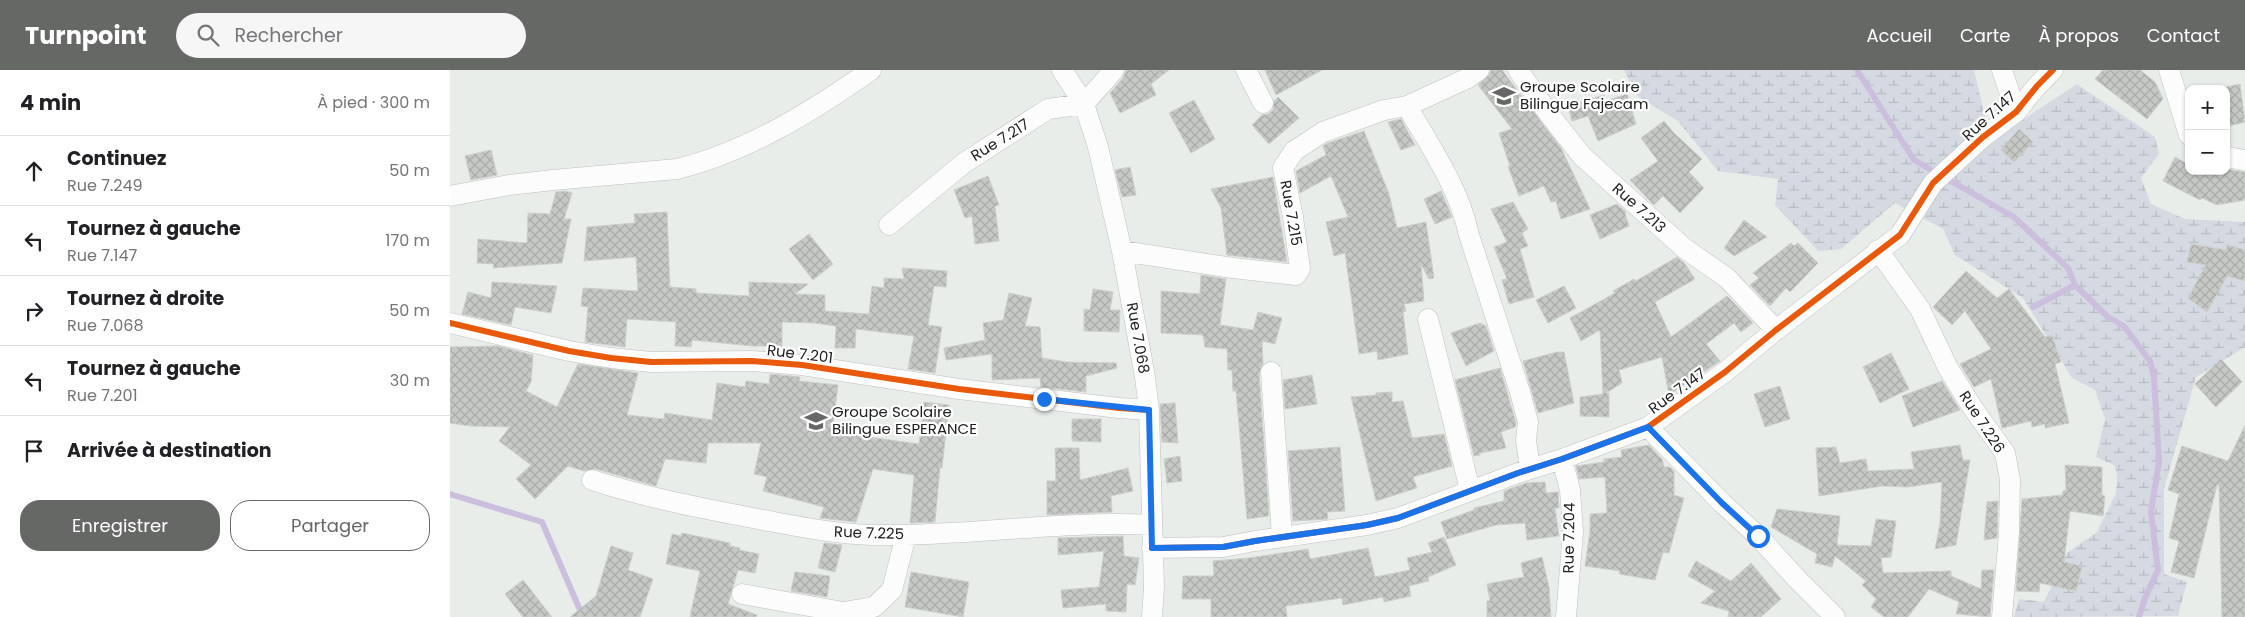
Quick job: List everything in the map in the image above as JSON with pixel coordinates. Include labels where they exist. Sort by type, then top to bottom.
[{"type":"street","points":[[450,196],[509,185],[677,169],[704,163],[737,150],[838,93],[871,70]]},
{"type":"street","name":"Rue 7.068","points":[[1062,70],[1084,104],[1098,147],[1122,250],[1145,377],[1149,410],[1154,587],[1152,617]]},
{"type":"street","points":[[1084,104],[1114,70]]},
{"type":"street","points":[[1246,70],[1263,103]]},
{"type":"street","name":"Rue 7.215","points":[[1122,250],[1233,268],[1296,274],[1300,269],[1293,217],[1283,168],[1294,151],[1323,132],[1384,110],[1407,106],[1466,79],[1479,70]]},
{"type":"street","name":"Rue 7.213","points":[[1518,70],[1582,156],[1678,243],[1727,278],[1776,330]]},
{"type":"street","points":[[2002,70],[2016,112]]},
{"type":"street","name":"Rue 7.147","points":[[1152,548],[1223,547],[1367,525],[1398,518],[1470,490],[1648,427],[1725,372],[1878,250],[1900,235],[1933,183],[1983,137],[2016,112],[2053,70]]},
{"type":"street","points":[[2169,70],[2187,130]]},
{"type":"street","name":"Rue 7.217","points":[[889,224],[964,163],[1048,109],[1084,104]]},
{"type":"street","points":[[1407,106],[1464,210],[1469,236],[1528,422],[1526,440],[1530,469]]},
{"type":"street","points":[[2230,158],[2245,160]]},
{"type":"street","name":"Rue 7.226","points":[[1878,250],[1920,309],[1948,368],[1972,407],[2005,453],[2010,480],[2009,533],[2002,617]]},
{"type":"street","points":[[1428,319],[1470,490]]},
{"type":"street","name":"Rue 7.201","points":[[450,323],[569,351],[611,358],[651,362],[752,361],[802,365],[960,389],[1149,410]]},
{"type":"street","points":[[1271,372],[1282,537]]},
{"type":"street","points":[[1648,427],[1722,503],[1758,536],[1835,617]]},
{"type":"street","name":"Rue 7.204","points":[[1562,459],[1570,490],[1573,532],[1566,617]]},
{"type":"street","name":"Rue 7.225","points":[[592,480],[639,496],[822,531],[869,535],[906,535],[1126,523],[1152,525]]},
{"type":"street","points":[[742,594],[843,612],[874,607],[892,590],[906,535]]},
{"type":"green space","points":[[1624,70],[1974,70],[1991,141],[2077,84],[2155,137],[2159,154],[2141,178],[2151,204],[2185,219],[2245,222],[2245,347],[2196,377],[2164,489],[2164,574],[2187,582],[2178,616],[2014,617],[2019,599],[2044,602],[2067,553],[2097,532],[2116,493],[2117,474],[2114,465],[2096,457],[2105,419],[2095,390],[2072,378],[2023,298],[1955,255],[1943,229],[1895,203],[1841,249],[1818,251],[1775,205],[1778,179],[1718,171],[1678,121],[1637,96]]},
{"type":"building","points":[[1126,70],[1169,70],[1151,84],[1156,95],[1120,113],[1110,93],[1123,78]]},
{"type":"building","points":[[1265,70],[1322,70],[1276,95]]},
{"type":"building","points":[[1491,70],[1502,70],[1561,148],[1590,209],[1561,219],[1556,201],[1551,202],[1544,186],[1519,196],[1499,133],[1512,129],[1478,85],[1489,75]]},
{"type":"building","points":[[2103,70],[2140,70],[2155,82],[2163,99],[2147,119],[2095,79]]},
{"type":"building","points":[[2240,84],[2245,122],[2230,126],[2230,86]]},
{"type":"building","points":[[1627,94],[1636,124],[1598,141],[1588,116],[1572,121],[1568,106],[1604,95],[1605,101]]},
{"type":"building","points":[[1278,97],[1299,118],[1269,144],[1252,125],[1262,115],[1268,114],[1273,110],[1274,101]]},
{"type":"building","points":[[1194,100],[1215,139],[1191,153],[1169,113]]},
{"type":"building","points":[[1401,119],[1415,145],[1401,150],[1388,122]]},
{"type":"building","points":[[1664,121],[1702,159],[1689,172],[1704,188],[1680,213],[1663,196],[1654,205],[1630,180],[1658,161],[1641,138]]},
{"type":"building","points":[[2019,129],[2033,142],[2014,162],[2001,150]]},
{"type":"building","points":[[1364,131],[1389,194],[1397,228],[1426,222],[1434,278],[1429,279],[1421,264],[1424,301],[1404,304],[1406,311],[1403,312],[1408,354],[1378,360],[1377,351],[1359,354],[1345,253],[1334,256],[1326,222],[1348,217],[1331,176],[1300,193],[1296,171],[1326,155],[1323,146],[1328,143]]},
{"type":"building","points":[[491,150],[497,175],[471,180],[465,156]]},
{"type":"building","points":[[2175,157],[2185,163],[2185,175],[2230,175],[2230,170],[2245,172],[2245,200],[2217,205],[2202,198],[2200,200],[2163,181]]},
{"type":"building","points":[[1130,167],[1136,195],[1122,197],[1115,170]]},
{"type":"building","points":[[988,176],[999,205],[995,206],[999,241],[975,244],[972,216],[965,218],[954,190]]},
{"type":"building","points":[[1273,177],[1287,262],[1227,255],[1221,208],[1211,189]]},
{"type":"building","points":[[565,191],[572,193],[564,219],[571,219],[562,263],[493,268],[494,264],[477,263],[478,239],[527,243],[528,213],[550,214],[556,192]]},
{"type":"building","points":[[1441,191],[1452,217],[1435,224],[1424,199]]},
{"type":"building","points":[[1513,202],[1528,229],[1522,233],[1528,246],[1520,249],[1534,297],[1509,304],[1502,280],[1507,279],[1494,247],[1507,242],[1491,209]]},
{"type":"building","points":[[1617,204],[1626,212],[1629,226],[1600,239],[1590,215]]},
{"type":"building","points":[[667,212],[670,287],[696,289],[696,293],[749,296],[749,282],[808,284],[795,294],[825,295],[825,311],[869,314],[872,286],[884,288],[884,278],[904,279],[902,268],[947,271],[946,287],[934,286],[928,325],[942,327],[935,373],[908,369],[914,336],[856,329],[855,348],[835,348],[836,326],[814,323],[782,322],[782,346],[753,346],[692,340],[691,347],[675,346],[676,322],[627,319],[625,347],[585,342],[588,307],[581,306],[583,288],[638,291],[636,257],[584,261],[587,227],[635,223],[634,214]]},
{"type":"building","points":[[1744,220],[1767,237],[1734,256],[1724,248]]},
{"type":"building","points":[[809,234],[833,264],[813,280],[789,249]]},
{"type":"building","points":[[1791,243],[1794,246],[1798,243],[1818,263],[1790,292],[1786,288],[1770,306],[1750,285],[1759,278],[1753,273]]},
{"type":"building","points":[[2191,244],[2226,250],[2227,245],[2245,250],[2245,281],[2227,276],[2207,312],[2188,298],[2206,265],[2187,262]]},
{"type":"building","points":[[1677,257],[1685,264],[1695,279],[1655,302],[1671,337],[1727,296],[1753,323],[1741,332],[1734,323],[1706,344],[1720,361],[1669,395],[1662,357],[1619,370],[1622,383],[1606,393],[1609,393],[1609,417],[1580,416],[1580,397],[1603,394],[1600,330],[1581,341],[1570,318],[1615,293],[1613,291],[1634,279],[1636,281]]},
{"type":"building","points":[[1966,271],[1997,298],[2009,289],[2045,337],[2052,335],[2061,362],[2055,364],[2069,423],[2045,428],[2045,424],[2032,427],[2031,421],[2002,428],[1991,379],[1974,387],[1960,364],[1991,349],[1965,311],[1952,325],[1933,307]]},
{"type":"building","points":[[1201,275],[1226,279],[1220,325],[1253,330],[1258,312],[1282,318],[1275,344],[1262,341],[1263,364],[1259,373],[1269,516],[1247,519],[1236,391],[1233,391],[1232,370],[1228,370],[1227,349],[1205,347],[1203,335],[1161,333],[1161,291],[1200,294]]},
{"type":"building","points":[[492,282],[557,286],[551,313],[515,307],[511,325],[462,314],[468,292],[491,298]]},
{"type":"building","points":[[1564,286],[1576,308],[1548,323],[1536,300]]},
{"type":"building","points":[[1093,289],[1113,292],[1110,310],[1120,310],[1119,332],[1084,331],[1084,309],[1090,310]]},
{"type":"building","points":[[1009,293],[1032,298],[1025,326],[1040,327],[1042,358],[1066,362],[1116,363],[1117,368],[1086,376],[1086,392],[1041,387],[1040,378],[992,380],[992,354],[946,360],[944,348],[985,340],[983,323],[1003,320]]},
{"type":"building","points":[[1480,323],[1486,326],[1494,351],[1466,366],[1451,333]]},
{"type":"building","points":[[498,346],[533,355],[531,382],[526,391],[557,407],[578,364],[638,373],[627,415],[664,419],[665,413],[712,420],[717,383],[745,387],[746,381],[769,384],[770,374],[800,377],[799,381],[838,385],[832,432],[919,444],[924,402],[949,405],[935,522],[910,523],[914,475],[873,469],[856,522],[820,518],[824,507],[763,491],[767,477],[754,474],[761,443],[708,443],[706,463],[665,459],[656,486],[596,469],[584,471],[568,466],[535,499],[516,479],[531,465],[499,441],[510,427],[470,426],[450,423],[450,347]]},
{"type":"building","points":[[1557,352],[1564,352],[1574,403],[1538,413],[1523,361]]},
{"type":"building","points":[[1891,353],[1909,389],[1880,403],[1863,367]]},
{"type":"building","points":[[2221,359],[2242,382],[2216,407],[2195,384]]},
{"type":"building","points":[[1500,368],[1516,423],[1515,427],[1501,432],[1506,448],[1474,456],[1455,380]]},
{"type":"building","points":[[1312,375],[1317,404],[1285,409],[1283,380]]},
{"type":"building","points":[[1942,381],[1960,410],[1913,427],[1902,396]]},
{"type":"building","points":[[1780,386],[1790,419],[1765,427],[1754,394]]},
{"type":"building","points":[[1392,392],[1392,402],[1403,401],[1412,438],[1444,434],[1452,466],[1413,477],[1417,488],[1376,501],[1351,397]]},
{"type":"building","points":[[1175,403],[1178,443],[1162,442],[1160,404]]},
{"type":"building","points":[[1072,419],[1101,419],[1101,442],[1072,441]]},
{"type":"building","points":[[2245,425],[2245,617],[2222,617],[2219,485],[2217,485],[2194,578],[2171,572],[2179,541],[2169,538],[2179,494],[2168,490],[2182,446],[2228,461]]},
{"type":"building","points":[[1649,445],[1662,459],[1664,467],[1670,467],[1674,471],[1674,495],[1684,498],[1669,553],[1663,552],[1655,580],[1619,574],[1620,571],[1585,566],[1590,531],[1590,514],[1607,513],[1605,477],[1579,479],[1576,466],[1622,457],[1621,450]]},
{"type":"building","points":[[1960,445],[1963,460],[1970,460],[1956,545],[1935,549],[1940,524],[1942,482],[1908,487],[1882,486],[1819,496],[1816,448],[1836,447],[1840,463],[1866,459],[1868,471],[1914,469],[1911,452]]},
{"type":"building","points":[[1340,447],[1345,511],[1327,512],[1328,519],[1293,521],[1288,451]]},
{"type":"building","points":[[1055,448],[1079,448],[1080,480],[1128,468],[1133,491],[1111,496],[1112,512],[1047,515],[1047,481],[1056,481]]},
{"type":"building","points":[[1180,456],[1182,481],[1167,483],[1164,459]]},
{"type":"building","points":[[2065,465],[2102,467],[2102,495],[2105,496],[2103,516],[2070,511],[2064,562],[2082,566],[2076,591],[2040,583],[2039,592],[2016,591],[2022,499],[2063,495],[2063,491],[2066,490]]},
{"type":"building","points":[[1545,482],[1546,493],[1558,492],[1559,508],[1555,508],[1559,536],[1527,540],[1525,523],[1496,525],[1447,539],[1441,522],[1474,510],[1474,508],[1504,501],[1504,491],[1526,483]]},
{"type":"building","points":[[1998,501],[1997,538],[1984,540],[1987,502]]},
{"type":"building","points":[[1777,509],[1840,516],[1837,545],[1871,546],[1876,519],[1896,521],[1891,557],[1881,558],[1883,573],[1951,571],[1951,576],[1981,589],[1982,570],[1994,570],[1990,617],[1956,614],[1959,602],[1929,589],[1908,617],[1884,617],[1871,607],[1876,599],[1862,585],[1866,581],[1835,556],[1832,567],[1815,563],[1817,554],[1771,527]]},
{"type":"building","points":[[682,533],[730,543],[730,546],[740,548],[739,550],[759,554],[755,573],[738,570],[728,604],[757,615],[756,617],[690,617],[700,571],[666,564],[672,534],[681,536]]},
{"type":"building","points":[[1123,536],[1124,556],[1139,558],[1135,585],[1127,584],[1126,612],[1106,611],[1106,604],[1063,608],[1061,590],[1099,587],[1104,551],[1058,555],[1058,538]]},
{"type":"building","points":[[1444,537],[1456,565],[1428,577],[1429,581],[1409,586],[1411,596],[1384,602],[1383,597],[1343,605],[1342,598],[1286,606],[1287,617],[1211,617],[1211,599],[1182,599],[1183,576],[1214,576],[1213,561],[1249,558],[1308,549],[1310,559],[1368,548],[1375,577],[1410,570],[1407,558],[1432,552],[1428,543]]},
{"type":"building","points":[[824,543],[842,545],[835,572],[818,568]]},
{"type":"building","points":[[611,546],[633,553],[628,570],[653,579],[640,617],[570,617],[596,596]]},
{"type":"building","points":[[1542,557],[1549,587],[1551,617],[1487,617],[1487,601],[1490,601],[1487,584],[1524,577],[1521,563]]},
{"type":"building","points":[[1696,561],[1731,581],[1751,563],[1781,599],[1761,617],[1728,617],[1729,611],[1701,603],[1715,591],[1688,576]]},
{"type":"building","points":[[795,572],[830,576],[827,597],[791,591]]},
{"type":"building","points":[[911,572],[969,582],[963,617],[905,607]]},
{"type":"building","points":[[523,580],[552,617],[523,617],[505,594]]},
{"type":"waterway","points":[[1857,70],[1914,160],[2014,217],[2068,268],[2075,285],[2108,317],[2124,326],[2150,361],[2154,377],[2159,462],[2151,512],[2158,570],[2145,598],[2139,617]]},
{"type":"waterway","points":[[2033,307],[2075,285]]},
{"type":"waterway","points":[[450,494],[542,522],[583,617]]},
{"type":"cycle path","points":[[1152,548],[1223,547],[1367,525],[1398,518],[1648,427],[1725,372],[1776,330],[1900,235],[1933,183],[1983,137],[2016,112],[2053,70]]},
{"type":"cycle path","points":[[450,323],[569,351],[611,358],[651,362],[752,361],[802,365],[959,389],[1149,410]]},
{"type":"place","name":"Groupe Scolaire Bilingue Fajecam","points":[[1504,96]]},
{"type":"place","name":"Groupe Scolaire Bilingue ESPERANCE","points":[[816,421]]},
{"type":"route","points":[[1044,399],[1149,410],[1152,548],[1223,547],[1367,525],[1398,518],[1432,504],[1648,427],[1722,503],[1758,536]]}]
